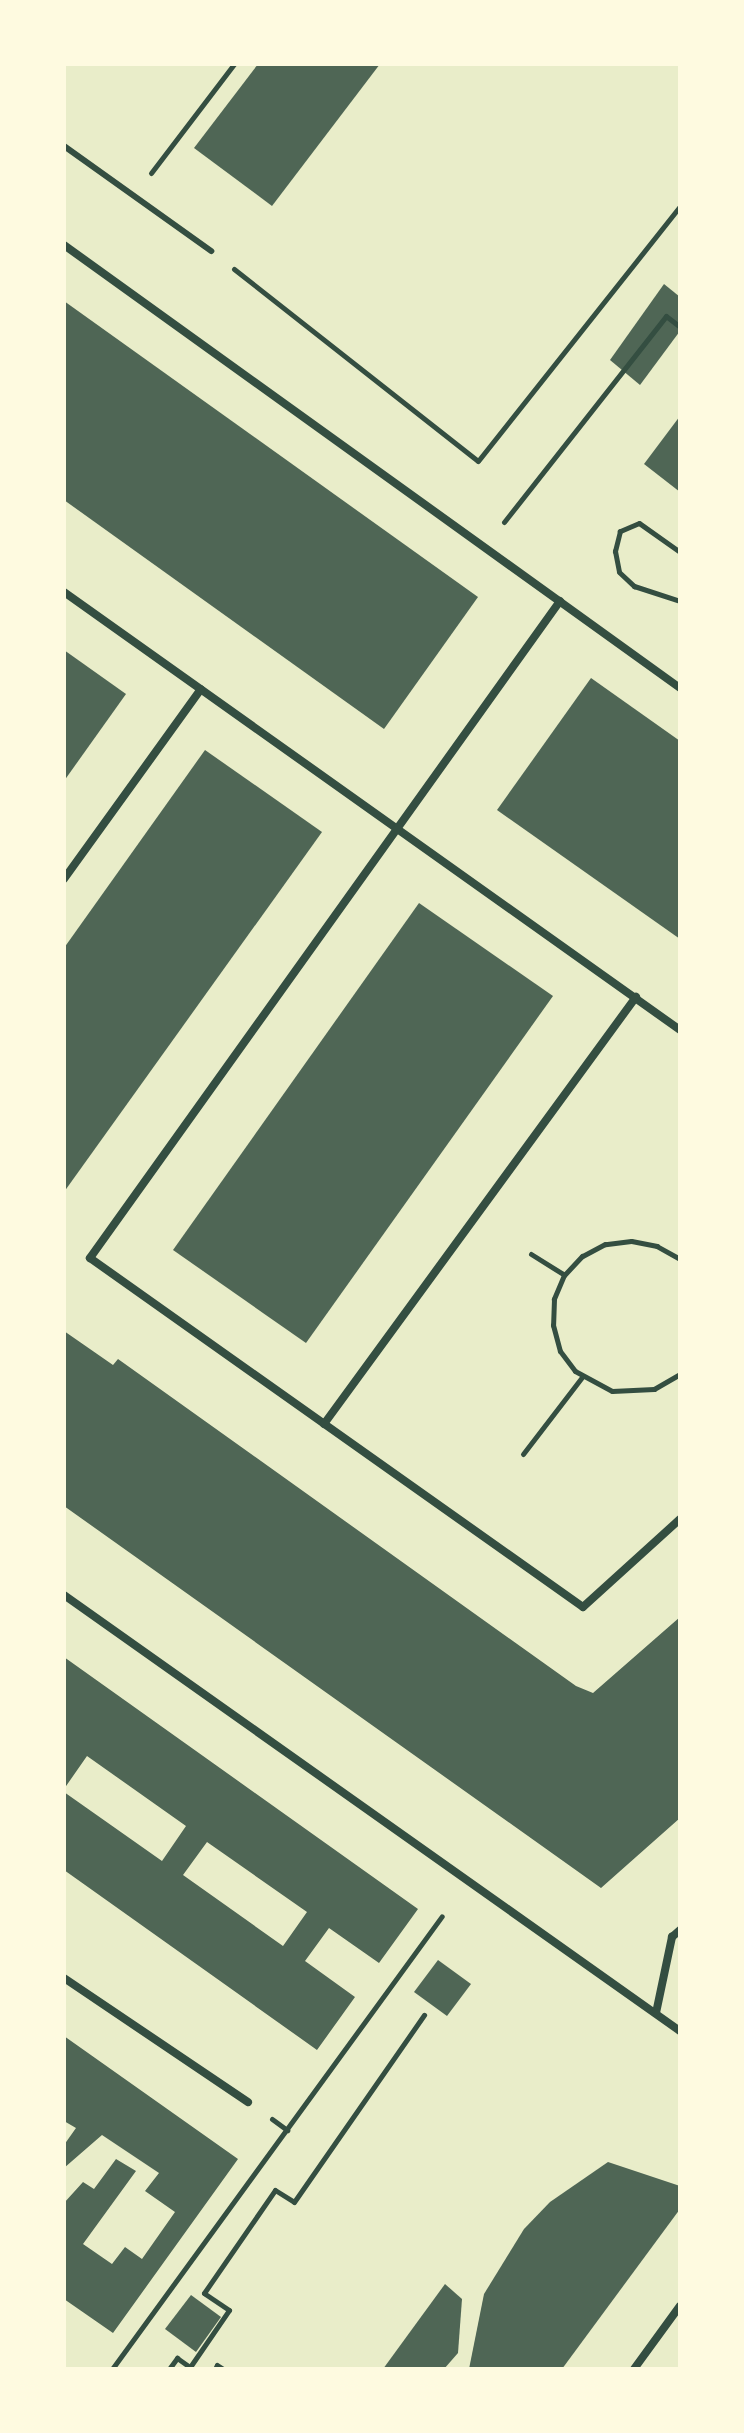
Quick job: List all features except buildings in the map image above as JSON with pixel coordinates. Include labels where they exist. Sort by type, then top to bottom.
[{"type":"street","points":[[64,245],[680,688]]},
{"type":"street","points":[[64,592],[680,1030]]},
{"type":"street","points":[[560,601],[400,831],[90,1258],[583,1607],[680,1519]]},
{"type":"street","points":[[64,879],[201,689]]},
{"type":"street","points":[[324,1424],[636,997]]},
{"type":"street","points":[[64,1595],[553,1946],[680,2031]]},
{"type":"street","points":[[656,2013],[672,1937],[680,1930]]},
{"type":"street","points":[[64,1978],[248,2102]]},
{"type":"street","points":[[634,2369],[680,2306]]},
{"type":"lane","points":[[64,146],[211,251]]},
{"type":"path","points":[[134,196],[234,64]]},
{"type":"path","points":[[211,251],[478,461],[680,206]]},
{"type":"path","points":[[497,532],[666,316],[680,327]]},
{"type":"path","points":[[680,552],[639,523],[620,531],[615,551],[619,572],[634,586],[680,601]]},
{"type":"path","points":[[680,1258],[657,1246],[631,1241],[605,1244],[582,1256],[564,1275],[554,1299],[553,1325],[560,1351],[582,1377],[612,1391],[633,1393],[654,1389],[680,1374]]},
{"type":"path","points":[[531,1254],[564,1275]]},
{"type":"path","points":[[523,1454],[582,1377]]},
{"type":"path","points":[[112,2369],[442,1916]]},
{"type":"path","points":[[169,2369],[177,2358],[190,2368],[229,2310],[204,2293],[275,2190],[294,2202],[424,2015]]},
{"type":"path","points":[[215,2369],[223,2369]]}]
